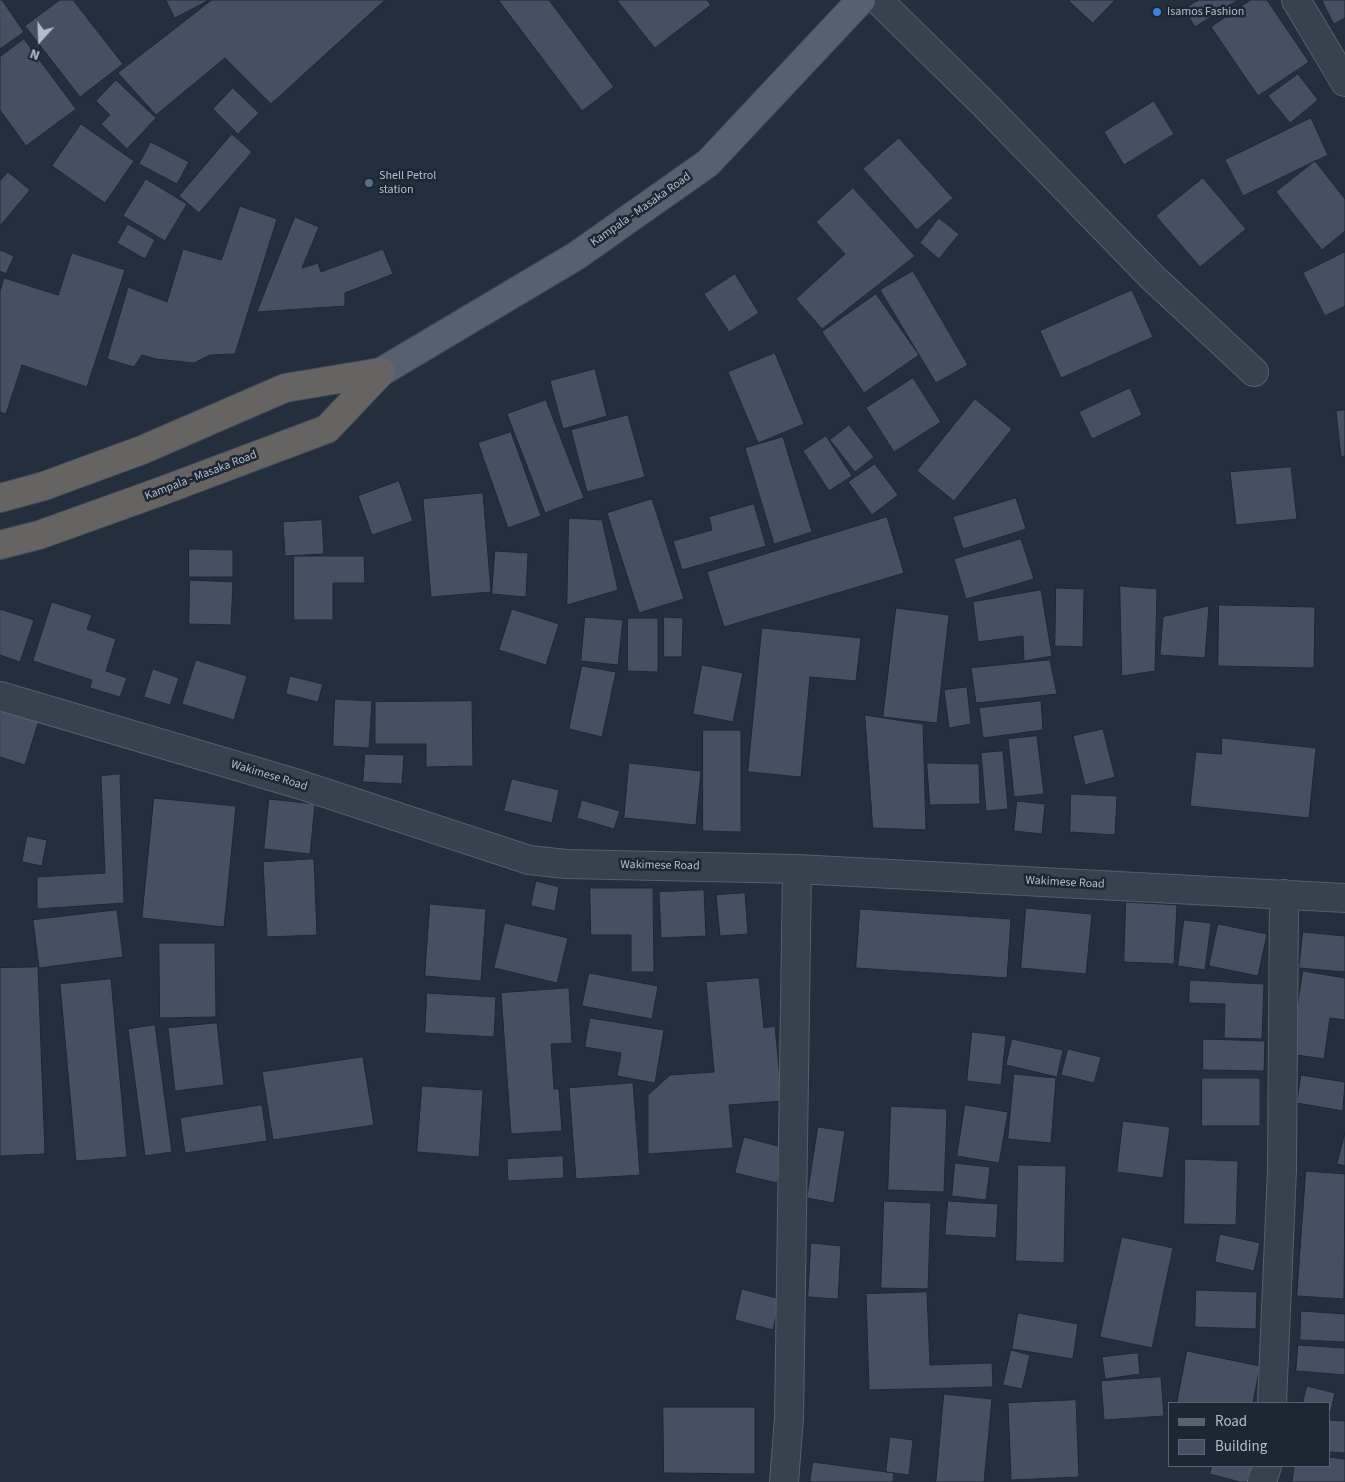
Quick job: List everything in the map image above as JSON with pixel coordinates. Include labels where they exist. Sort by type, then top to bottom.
[{"type":"highway","name":"Kampala - Masaka Road","points":[[0,498],[44,486],[142,450],[285,388],[381,372]]},
{"type":"highway","name":"Kampala - Masaka Road","points":[[0,545],[39,535],[327,429],[381,372]]},
{"type":"main road","name":"Kampala - Masaka Road","points":[[381,372],[576,256],[708,163],[861,0]]},
{"type":"street","points":[[878,0],[985,105],[1151,276],[1254,372]]},
{"type":"street","points":[[1296,0],[1345,82]]},
{"type":"street","name":"Wakimese Road","points":[[0,696],[298,784],[528,860],[566,864],[798,869],[1345,898]]},
{"type":"street","points":[[784,1482],[790,1408],[798,869]]},
{"type":"street","points":[[1272,1402],[1282,1169],[1284,894]]},
{"type":"street","points":[[1262,1482],[1266,1467]]},
{"type":"building","points":[[0,0],[2,0],[24,32],[0,49]]},
{"type":"building","points":[[60,0],[73,0],[123,64],[80,97],[25,26]]},
{"type":"building","points":[[166,0],[209,0],[175,18]]},
{"type":"building","points":[[212,0],[385,0],[271,104],[225,58],[156,115],[118,73]]},
{"type":"building","points":[[549,0],[614,87],[582,111],[499,1]]},
{"type":"building","points":[[617,0],[707,0],[711,5],[655,48]]},
{"type":"building","points":[[1068,0],[1115,0],[1093,23]]},
{"type":"building","points":[[1199,0],[1238,0],[1195,27],[1184,9]]},
{"type":"building","points":[[1251,0],[1267,0],[1309,62],[1258,96],[1211,27]]},
{"type":"building","points":[[1322,0],[1345,0],[1345,18],[1334,24]]},
{"type":"building","points":[[24,39],[76,109],[26,146],[0,110],[0,57]]},
{"type":"building","points":[[1298,74],[1318,100],[1290,123],[1268,96]]},
{"type":"building","points":[[116,80],[156,118],[127,149],[101,124],[110,115],[96,101]]},
{"type":"building","points":[[233,88],[259,113],[238,134],[213,109]]},
{"type":"building","points":[[1154,101],[1174,134],[1124,165],[1104,132]]},
{"type":"building","points":[[1311,118],[1328,155],[1243,196],[1225,160]]},
{"type":"building","points":[[81,124],[134,161],[105,203],[52,166]]},
{"type":"building","points":[[232,134],[252,152],[199,213],[179,196]]},
{"type":"building","points":[[899,138],[953,198],[917,230],[863,169]]},
{"type":"building","points":[[151,142],[189,162],[177,184],[139,164]]},
{"type":"building","points":[[1315,161],[1345,199],[1345,231],[1322,250],[1276,192]]},
{"type":"building","points":[[8,172],[30,190],[0,226],[0,181]]},
{"type":"building","points":[[1203,178],[1246,229],[1200,267],[1156,216]]},
{"type":"building","points":[[146,179],[187,204],[165,241],[123,216]]},
{"type":"building","points":[[853,188],[915,256],[822,329],[796,299],[845,254],[816,222]]},
{"type":"building","points":[[240,206],[277,219],[235,354],[210,355],[194,363],[156,359],[142,355],[134,367],[107,359],[128,287],[167,302],[183,249],[221,260]]},
{"type":"building","points":[[295,217],[319,227],[302,268],[318,263],[321,272],[383,249],[393,274],[345,293],[345,306],[257,312]]},
{"type":"building","points":[[939,218],[959,234],[939,259],[920,243]]},
{"type":"building","points":[[128,224],[155,240],[145,259],[117,243]]},
{"type":"building","points":[[0,250],[14,256],[6,274],[0,271]]},
{"type":"building","points":[[1345,252],[1345,306],[1325,316],[1303,273]]},
{"type":"building","points":[[72,253],[125,270],[87,387],[22,365],[6,414],[0,412],[0,291],[4,278],[58,295]]},
{"type":"building","points":[[913,271],[968,365],[936,383],[880,290]]},
{"type":"building","points":[[735,274],[759,313],[729,332],[704,294]]},
{"type":"building","points":[[1132,290],[1153,337],[1061,378],[1040,331]]},
{"type":"building","points":[[876,294],[919,355],[864,393],[822,332]]},
{"type":"building","points":[[775,353],[804,424],[758,443],[728,372]]},
{"type":"building","points":[[595,369],[607,416],[563,429],[550,381]]},
{"type":"building","points":[[913,378],[941,422],[894,452],[866,408]]},
{"type":"building","points":[[1130,388],[1142,415],[1092,439],[1079,412]]},
{"type":"building","points":[[975,399],[1012,429],[954,501],[917,471]]},
{"type":"building","points":[[546,400],[584,498],[545,513],[507,414]]},
{"type":"building","points":[[1345,410],[1345,456],[1341,457],[1336,411]]},
{"type":"building","points":[[628,415],[645,477],[587,492],[571,430]]},
{"type":"building","points":[[849,425],[874,457],[855,472],[830,440]]},
{"type":"building","points":[[511,432],[541,516],[508,528],[478,443]]},
{"type":"building","points":[[826,436],[852,476],[829,491],[803,451]]},
{"type":"building","points":[[783,437],[812,532],[774,544],[745,448]]},
{"type":"building","points":[[875,464],[898,495],[872,515],[848,482]]},
{"type":"building","points":[[1291,467],[1297,519],[1236,525],[1230,472]]},
{"type":"building","points":[[399,481],[413,521],[372,535],[358,496]]},
{"type":"building","points":[[483,493],[491,592],[431,597],[423,499]]},
{"type":"building","points":[[1016,498],[1026,529],[963,549],[953,517]]},
{"type":"building","points":[[652,499],[684,599],[639,613],[607,513]]},
{"type":"building","points":[[754,504],[766,546],[682,570],[673,541],[712,530],[709,517]]},
{"type":"building","points":[[887,517],[904,573],[724,627],[707,572]]},
{"type":"building","points":[[569,518],[602,520],[618,590],[567,605]]},
{"type":"building","points":[[322,520],[324,554],[285,556],[283,522]]},
{"type":"building","points":[[1021,539],[1034,579],[966,599],[954,559]]},
{"type":"building","points":[[189,549],[233,550],[233,577],[189,577]]},
{"type":"building","points":[[495,551],[528,553],[526,597],[492,594]]},
{"type":"building","points":[[294,556],[364,556],[365,583],[333,583],[333,620],[294,620]]},
{"type":"building","points":[[190,580],[233,582],[231,625],[189,624]]},
{"type":"building","points":[[1120,586],[1157,589],[1155,671],[1122,676]]},
{"type":"building","points":[[1056,588],[1084,589],[1083,647],[1055,646]]},
{"type":"building","points":[[1041,590],[1052,656],[1024,661],[1023,636],[978,642],[973,602]]},
{"type":"building","points":[[52,602],[92,615],[87,629],[116,639],[106,671],[127,678],[120,697],[90,688],[92,680],[33,661]]},
{"type":"building","points":[[1219,605],[1315,607],[1314,668],[1218,666]]},
{"type":"building","points":[[1209,606],[1205,658],[1160,655],[1163,617]]},
{"type":"building","points":[[896,608],[949,615],[937,723],[883,717]]},
{"type":"building","points":[[0,609],[34,620],[20,662],[0,655]]},
{"type":"building","points":[[512,609],[559,624],[546,665],[499,650]]},
{"type":"building","points":[[585,617],[623,620],[618,665],[581,661]]},
{"type":"building","points":[[664,617],[683,618],[682,657],[664,657]]},
{"type":"building","points":[[628,618],[658,618],[658,672],[628,671]]},
{"type":"building","points":[[762,628],[861,638],[856,681],[810,677],[801,777],[748,772]]},
{"type":"building","points":[[196,660],[247,676],[234,720],[182,704]]},
{"type":"building","points":[[1050,660],[1057,694],[976,703],[971,668]]},
{"type":"building","points":[[702,665],[743,673],[733,722],[693,714]]},
{"type":"building","points":[[582,666],[616,672],[602,737],[569,729]]},
{"type":"building","points":[[153,669],[179,678],[170,705],[144,697]]},
{"type":"building","points":[[290,676],[323,684],[318,702],[286,694]]},
{"type":"building","points":[[967,687],[971,724],[949,728],[944,690]]},
{"type":"building","points":[[335,699],[372,701],[369,748],[333,746]]},
{"type":"building","points":[[472,701],[473,766],[426,767],[426,744],[375,744],[375,702]]},
{"type":"building","points":[[1041,701],[1043,730],[983,738],[979,708]]},
{"type":"building","points":[[0,707],[39,720],[25,765],[0,757]]},
{"type":"building","points":[[865,715],[923,724],[926,830],[873,828]]},
{"type":"building","points":[[1103,729],[1115,777],[1085,785],[1073,736]]},
{"type":"building","points":[[703,730],[741,730],[741,832],[703,831]]},
{"type":"building","points":[[1037,736],[1044,794],[1014,797],[1008,739]]},
{"type":"building","points":[[1222,738],[1316,748],[1309,818],[1190,806],[1196,752],[1221,754]]},
{"type":"building","points":[[1003,751],[1008,809],[986,811],[981,753]]},
{"type":"building","points":[[365,754],[404,755],[402,784],[363,782]]},
{"type":"building","points":[[629,763],[701,771],[696,825],[624,818]]},
{"type":"building","points":[[927,763],[979,764],[980,804],[930,805]]},
{"type":"building","points":[[120,774],[124,903],[37,909],[37,877],[105,873],[101,776]]},
{"type":"building","points":[[512,779],[559,790],[552,823],[504,811]]},
{"type":"building","points":[[1071,794],[1117,796],[1115,835],[1070,832]]},
{"type":"building","points":[[154,798],[236,806],[224,927],[142,918]]},
{"type":"building","points":[[269,799],[315,804],[310,854],[264,849]]},
{"type":"building","points":[[582,800],[620,811],[614,829],[577,818]]},
{"type":"building","points":[[1017,801],[1045,804],[1042,834],[1014,831]]},
{"type":"building","points":[[27,836],[47,840],[42,866],[22,862]]},
{"type":"building","points":[[314,859],[317,935],[267,937],[263,862]]},
{"type":"building","points":[[536,881],[559,887],[555,911],[531,906]]},
{"type":"building","points":[[590,888],[653,888],[654,972],[631,972],[631,935],[591,935]]},
{"type":"building","points":[[704,890],[706,936],[661,938],[659,892]]},
{"type":"building","points":[[745,893],[748,934],[720,936],[716,895]]},
{"type":"building","points":[[1126,902],[1177,905],[1174,964],[1124,962]]},
{"type":"building","points":[[430,904],[486,909],[481,981],[425,976]]},
{"type":"building","points":[[1026,908],[1092,914],[1086,974],[1021,968]]},
{"type":"building","points":[[860,909],[1011,919],[1007,978],[856,968]]},
{"type":"building","points":[[117,910],[123,957],[39,968],[33,920]]},
{"type":"building","points":[[1184,920],[1211,923],[1205,970],[1178,966]]},
{"type":"building","points":[[505,923],[568,938],[557,983],[494,968]]},
{"type":"building","points":[[1218,924],[1267,934],[1258,976],[1209,966]]},
{"type":"building","points":[[1303,932],[1345,936],[1345,972],[1299,968]]},
{"type":"building","points":[[159,943],[215,943],[216,1017],[160,1018]]},
{"type":"building","points":[[38,967],[45,1154],[0,1156],[0,968]]},
{"type":"building","points":[[1303,971],[1345,978],[1345,1020],[1330,1018],[1324,1059],[1290,1054]]},
{"type":"building","points":[[589,973],[658,986],[652,1019],[582,1006]]},
{"type":"building","points":[[759,978],[764,1028],[775,1026],[782,1101],[729,1105],[733,1148],[648,1154],[648,1095],[670,1075],[714,1072],[706,982]]},
{"type":"building","points":[[111,979],[127,1157],[76,1161],[60,984]]},
{"type":"building","points":[[1190,980],[1264,984],[1262,1039],[1224,1038],[1225,1004],[1189,1003]]},
{"type":"building","points":[[569,988],[572,1043],[551,1044],[554,1089],[559,1089],[562,1131],[511,1134],[501,993]]},
{"type":"building","points":[[427,993],[496,997],[494,1037],[425,1033]]},
{"type":"building","points":[[590,1018],[664,1030],[655,1083],[617,1076],[621,1053],[585,1047]]},
{"type":"building","points":[[217,1023],[224,1085],[175,1091],[168,1028]]},
{"type":"building","points":[[155,1025],[172,1152],[145,1156],[128,1029]]},
{"type":"building","points":[[972,1032],[1006,1036],[1001,1085],[967,1081]]},
{"type":"building","points":[[1012,1039],[1063,1050],[1057,1077],[1006,1065]]},
{"type":"building","points":[[1203,1039],[1265,1041],[1264,1071],[1203,1070]]},
{"type":"building","points":[[1068,1049],[1101,1057],[1094,1083],[1061,1075]]},
{"type":"building","points":[[363,1057],[374,1125],[273,1140],[262,1072]]},
{"type":"building","points":[[1014,1074],[1056,1078],[1051,1143],[1008,1139]]},
{"type":"building","points":[[1301,1075],[1345,1082],[1343,1111],[1297,1103]]},
{"type":"building","points":[[1202,1078],[1260,1078],[1260,1126],[1202,1126]]},
{"type":"building","points":[[633,1083],[640,1175],[576,1179],[569,1088]]},
{"type":"building","points":[[422,1086],[483,1090],[479,1157],[417,1152]]},
{"type":"building","points":[[262,1105],[267,1141],[185,1153],[180,1118]]},
{"type":"building","points":[[965,1105],[1008,1112],[999,1163],[957,1156]]},
{"type":"building","points":[[891,1106],[947,1109],[944,1192],[888,1190]]},
{"type":"building","points":[[1123,1121],[1170,1127],[1163,1178],[1117,1172]]},
{"type":"building","points":[[818,1127],[845,1131],[834,1203],[807,1198]]},
{"type":"building","points":[[1345,1133],[1345,1166],[1337,1164]]},
{"type":"building","points":[[744,1137],[785,1148],[777,1183],[735,1173]]},
{"type":"building","points":[[563,1156],[564,1178],[508,1181],[507,1159]]},
{"type":"building","points":[[1185,1159],[1238,1161],[1236,1225],[1184,1224]]},
{"type":"building","points":[[955,1163],[990,1167],[986,1200],[952,1196]]},
{"type":"building","points":[[1018,1165],[1066,1166],[1064,1263],[1016,1261]]},
{"type":"building","points":[[1306,1171],[1345,1174],[1344,1299],[1297,1296]]},
{"type":"building","points":[[884,1201],[931,1203],[928,1289],[881,1288]]},
{"type":"building","points":[[948,1201],[998,1204],[996,1238],[945,1235]]},
{"type":"building","points":[[1220,1234],[1260,1243],[1254,1271],[1215,1262]]},
{"type":"building","points":[[1122,1237],[1173,1248],[1152,1348],[1100,1337]]},
{"type":"building","points":[[811,1243],[841,1246],[838,1299],[808,1297]]},
{"type":"building","points":[[742,1289],[780,1299],[773,1330],[735,1320]]},
{"type":"building","points":[[1196,1290],[1257,1292],[1256,1329],[1195,1327]]},
{"type":"building","points":[[927,1292],[930,1365],[992,1363],[993,1387],[869,1390],[866,1294]]},
{"type":"building","points":[[1301,1311],[1345,1314],[1345,1342],[1300,1340]]},
{"type":"building","points":[[1018,1313],[1078,1324],[1073,1359],[1012,1349]]},
{"type":"building","points":[[1298,1345],[1345,1348],[1345,1375],[1296,1371]]},
{"type":"building","points":[[1011,1350],[1030,1355],[1022,1389],[1003,1385]]},
{"type":"building","points":[[1187,1351],[1260,1366],[1253,1402],[1177,1402]]},
{"type":"building","points":[[1138,1353],[1140,1374],[1105,1379],[1102,1357]]},
{"type":"building","points":[[1161,1377],[1164,1416],[1104,1420],[1101,1381]]},
{"type":"building","points":[[1307,1386],[1335,1393],[1330,1415],[1330,1402],[1303,1402]]},
{"type":"building","points":[[944,1394],[992,1399],[984,1482],[936,1482]]},
{"type":"building","points":[[1076,1400],[1079,1477],[1011,1480],[1008,1403]]},
{"type":"building","points":[[663,1407],[755,1407],[755,1474],[664,1473]]},
{"type":"building","points":[[1330,1420],[1345,1421],[1345,1453],[1330,1452]]},
{"type":"building","points":[[890,1437],[913,1440],[909,1475],[886,1472]]},
{"type":"building","points":[[1330,1457],[1345,1459],[1345,1482],[1292,1482],[1294,1467],[1330,1467]]},
{"type":"building","points":[[813,1462],[894,1473],[893,1482],[810,1482]]},
{"type":"building","points":[[1212,1467],[1258,1467],[1253,1482],[1240,1482],[1210,1474]]},
{"type":"place","name":"Isamos Fashion","points":[[1157,12]]},
{"type":"place","name":"Shell Petrol station","points":[[369,183]]}]
